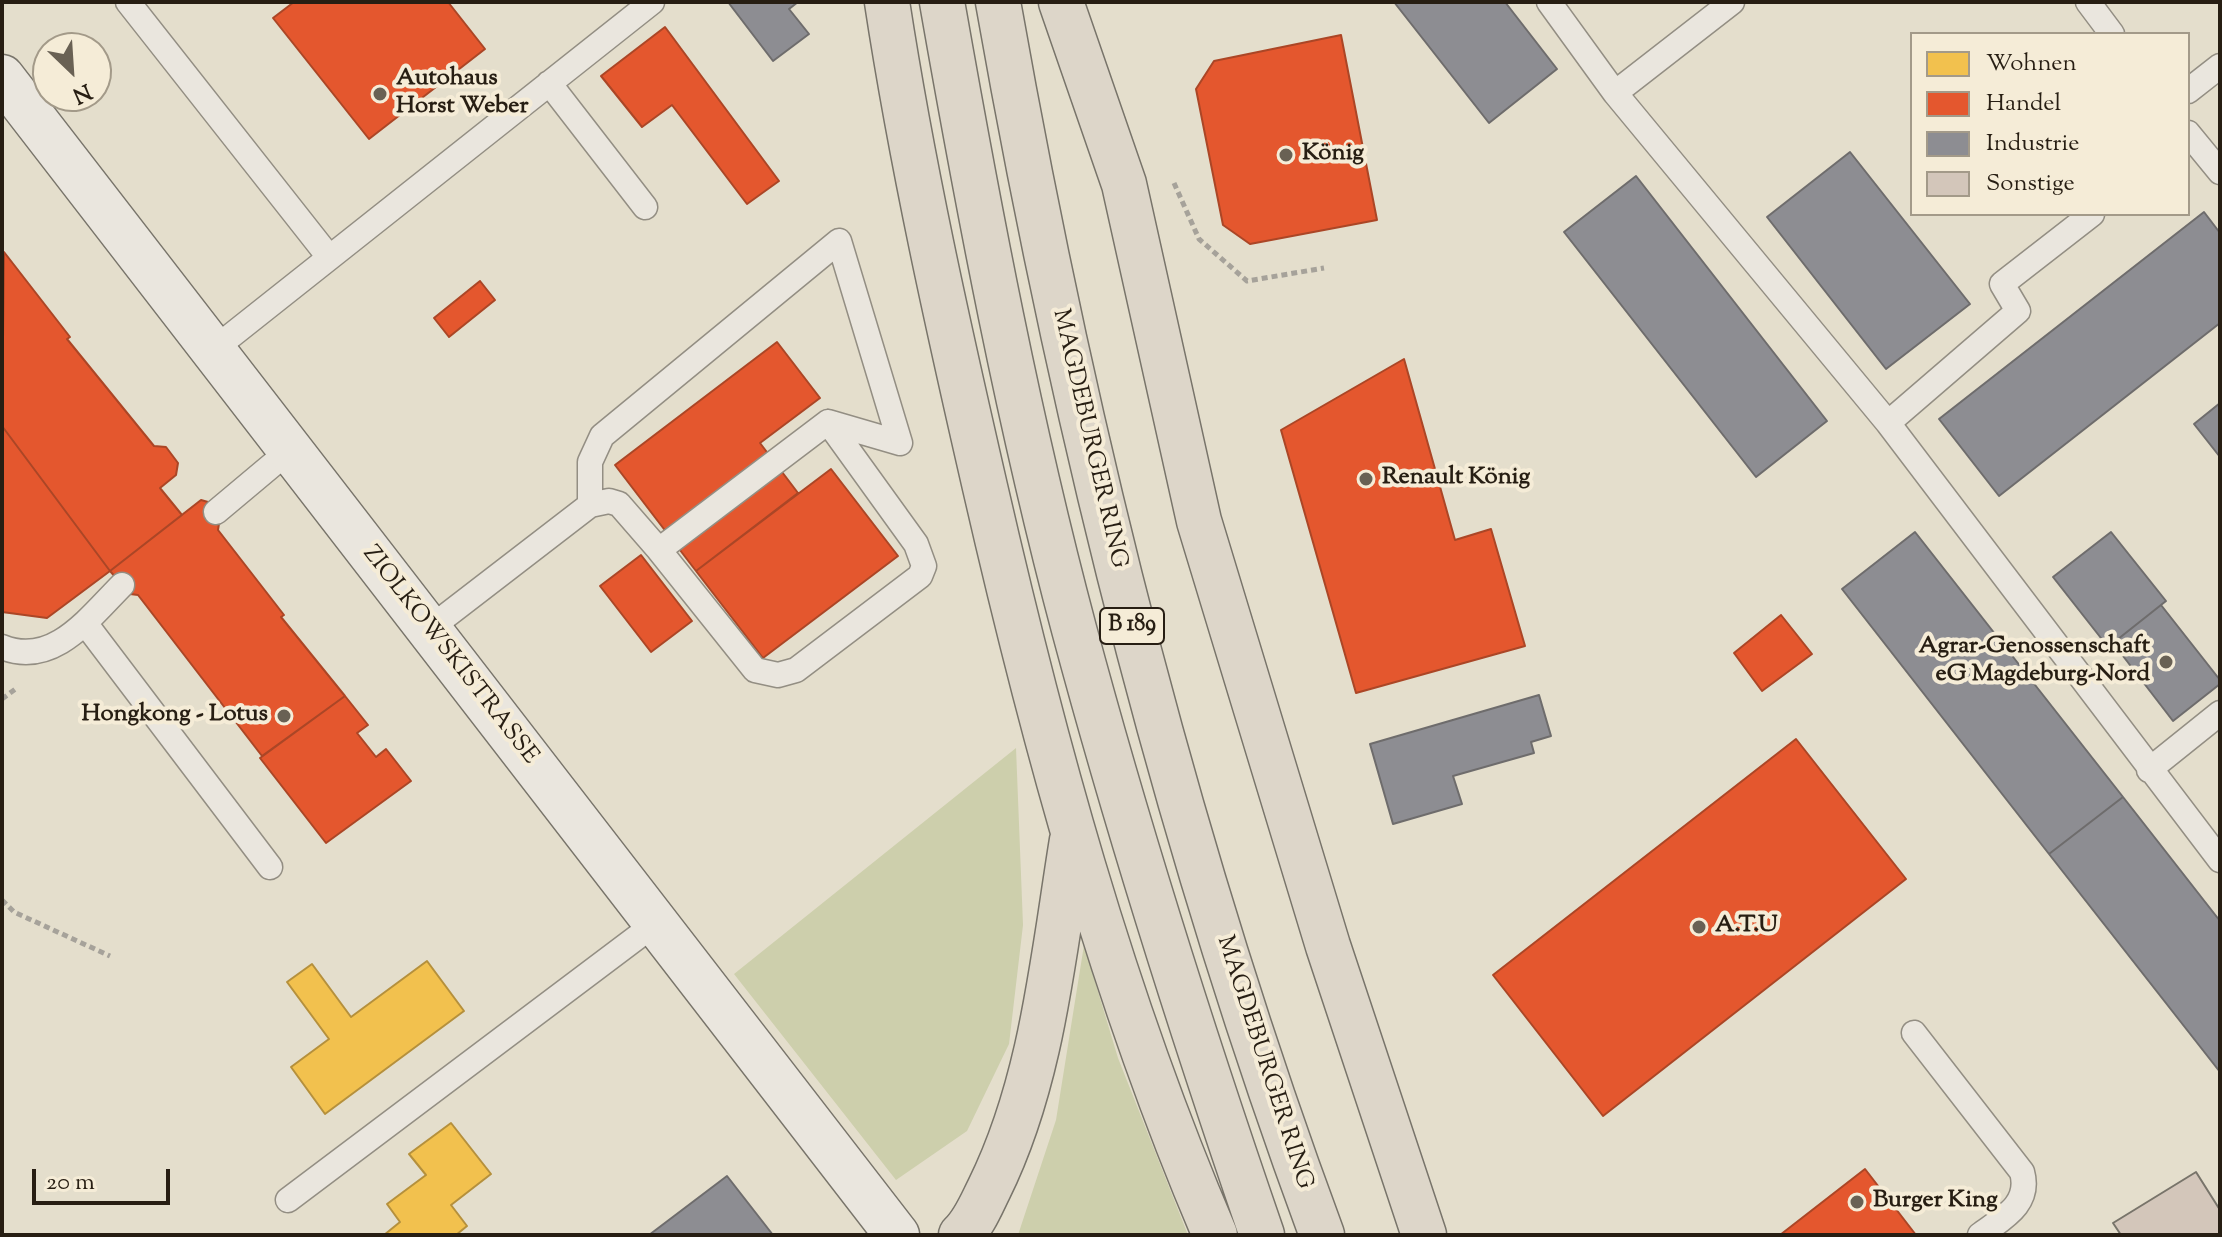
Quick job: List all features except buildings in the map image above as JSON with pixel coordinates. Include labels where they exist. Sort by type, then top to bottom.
[{"type":"highway","points":[[887,2],[932,246],[979,462],[1073,834],[1165,1111],[1215,1235]]},
{"type":"highway","name":"B 189","points":[[942,2],[1001,312],[1073,627],[1160,928],[1262,1235]]},
{"type":"highway","name":"MAGDEBURGER RING","points":[[998,2],[1052,283],[1125,600],[1209,901],[1284,1133],[1322,1235]]},
{"type":"highway","points":[[1061,2],[1124,184],[1199,521],[1328,946],[1424,1235]]},
{"type":"highway","points":[[961,1235],[974,1219],[996,1174],[1027,1089],[1073,834]]},
{"type":"street","name":"ZIOLKOWSKISTRASSE","points":[[2,77],[897,1235]]},
{"type":"lane","points":[[128,2],[329,257]]},
{"type":"lane","points":[[213,350],[652,2]]},
{"type":"lane","points":[[1549,2],[1615,93],[1888,423],[2220,860]]},
{"type":"lane","points":[[1615,93],[1732,2]]},
{"type":"lane","points":[[2088,2],[2110,32]]},
{"type":"lane","points":[[2190,89],[2220,66]]},
{"type":"lane","points":[[549,83],[645,207]]},
{"type":"lane","points":[[2190,138],[2220,172]]},
{"type":"lane","points":[[1888,423],[2018,311],[2002,284],[2089,216]]},
{"type":"lane","points":[[590,505],[590,462],[602,436],[839,241],[900,443],[828,422]]},
{"type":"lane","points":[[659,550],[828,422]]},
{"type":"lane","points":[[429,629],[590,505],[609,501],[619,504],[659,550],[750,666],[759,672],[778,675],[796,670],[915,580],[924,566],[916,544],[828,422]]},
{"type":"lane","points":[[216,512],[290,450]]},
{"type":"lane","points":[[2,647],[21,654],[39,653],[85,623],[122,585]]},
{"type":"lane","points":[[85,623],[270,867]]},
{"type":"lane","points":[[2149,770],[2220,713]]},
{"type":"lane","points":[[288,1200],[656,923]]},
{"type":"lane","points":[[1914,1033],[2022,1172],[2025,1193],[2018,1204],[1980,1235]]},
{"type":"path","points":[[1169,173],[1199,239],[1247,281],[1324,268]]},
{"type":"path","points":[[2,900],[14,912],[110,956]]},
{"type":"green space","points":[[1016,748],[1023,925],[1009,1044],[967,1131],[896,1180],[734,974]]},
{"type":"green space","points":[[1084,945],[1118,1058],[1188,1235],[1018,1235],[1056,1120]]},
{"type":"place","name":"Autohaus Horst Weber","points":[[380,94]]},
{"type":"place","name":"König","points":[[1286,155]]},
{"type":"place","name":"Renault König","points":[[1366,479]]},
{"type":"place","name":"Agrar-Genossenschaft eG Magdeburg-Nord","points":[[2166,662]]},
{"type":"place","name":"Hongkong - Lotus","points":[[284,716]]},
{"type":"place","name":"A.T.U","points":[[1699,927]]},
{"type":"place","name":"Burger King","points":[[1857,1202]]}]
